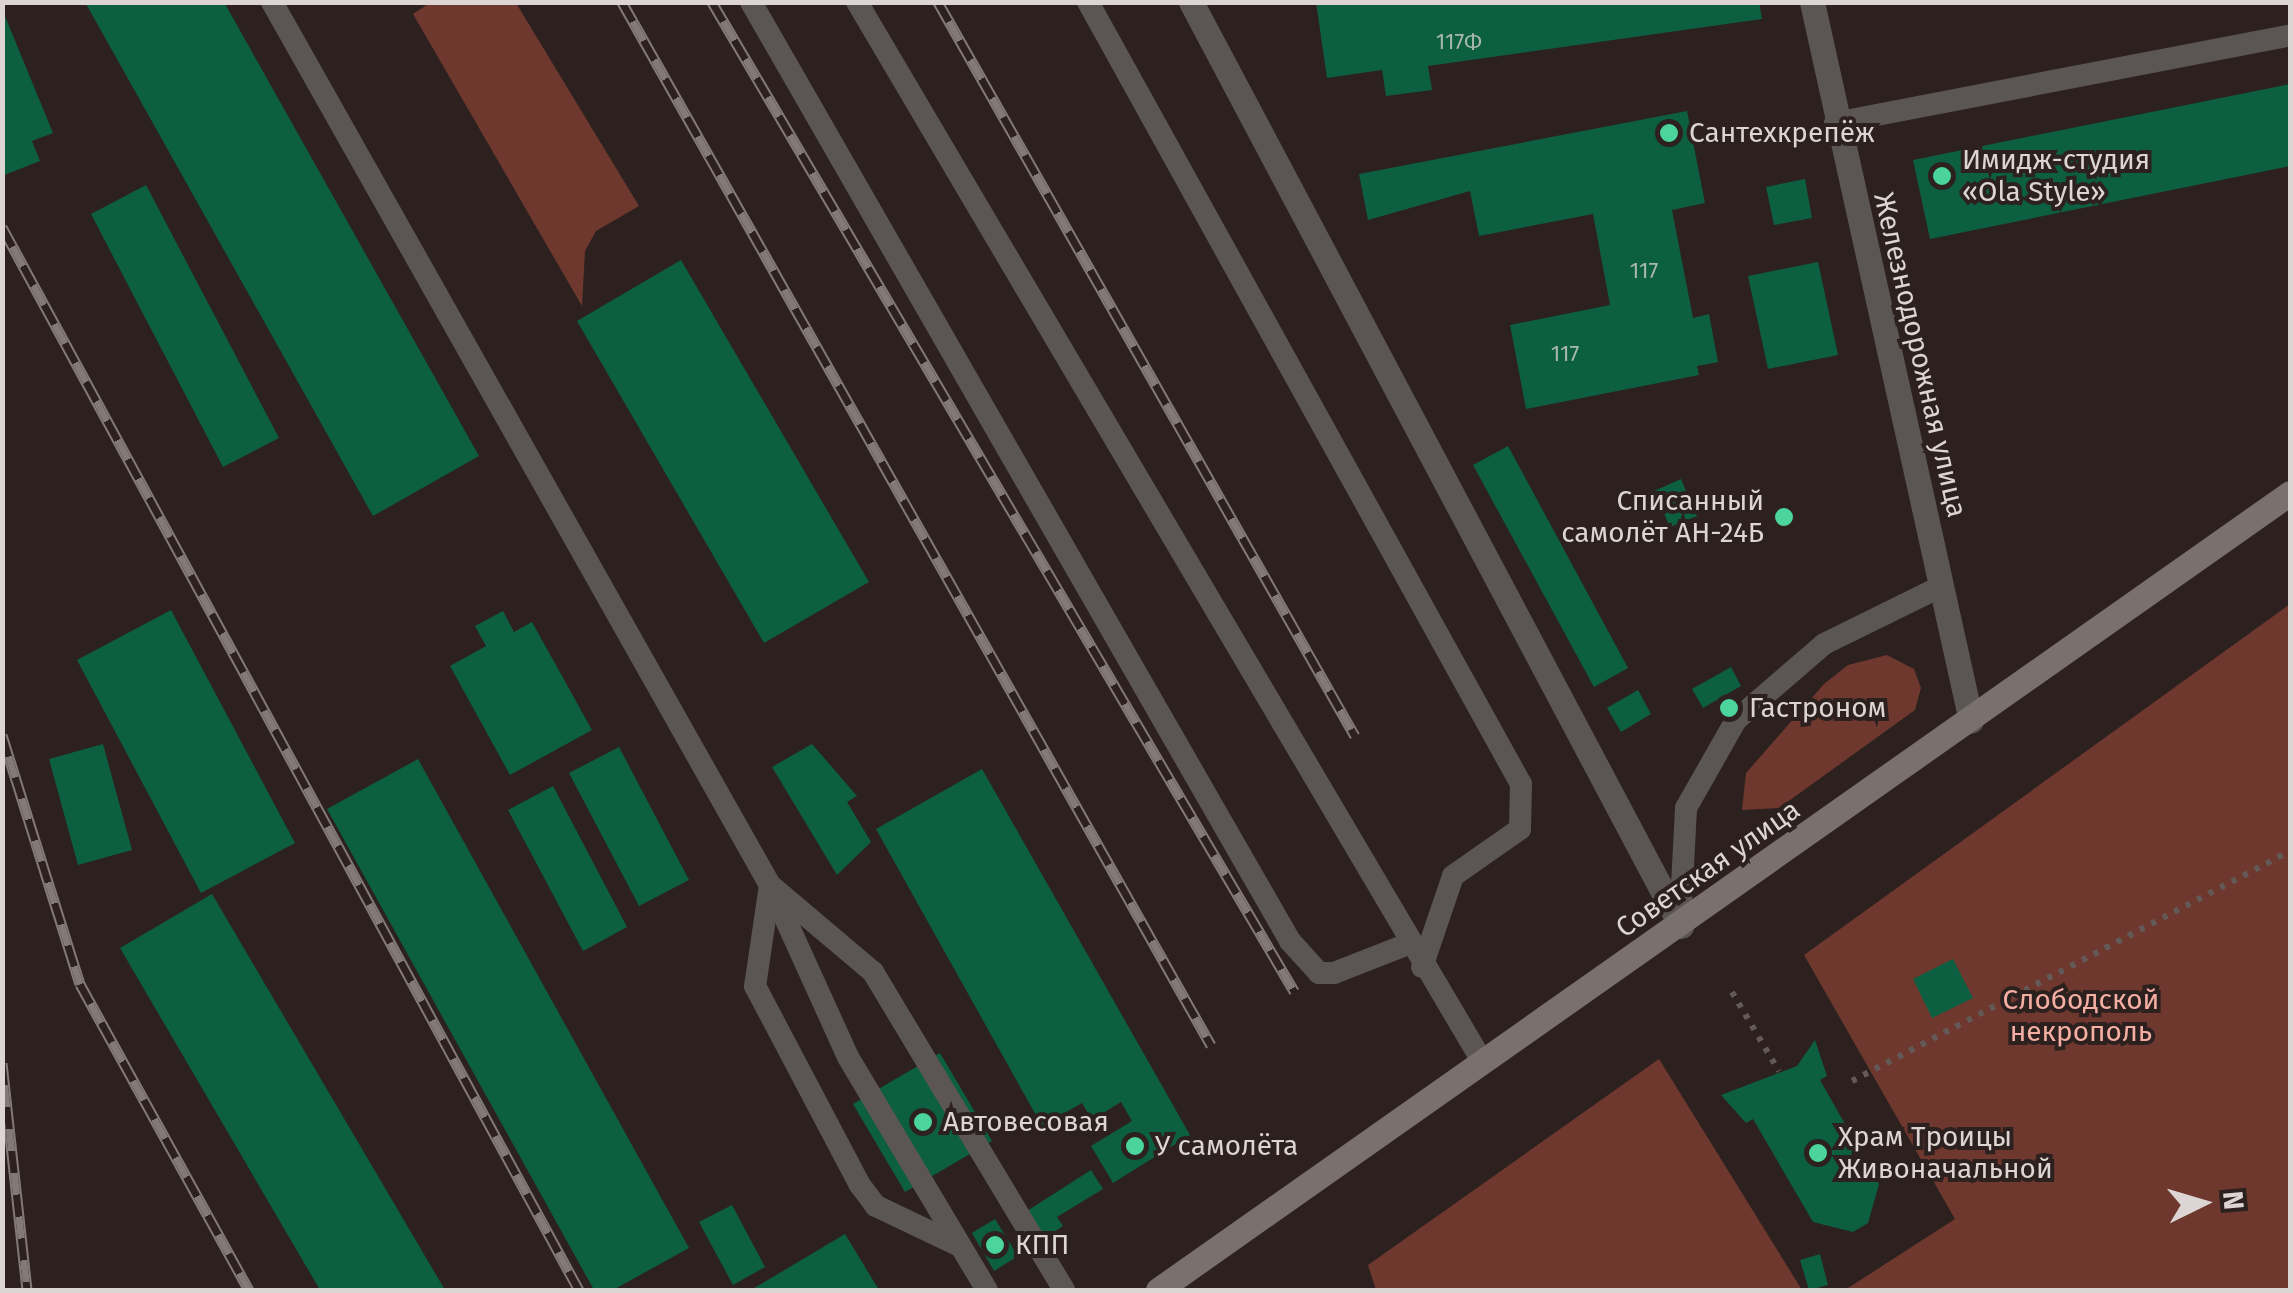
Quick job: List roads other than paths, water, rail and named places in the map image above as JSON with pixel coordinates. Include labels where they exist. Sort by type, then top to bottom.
[{"type":"main road","name":"Советская улица","points":[[1158,1290],[2290,493]]},
{"type":"street","points":[[1191,2],[1680,926]]},
{"type":"street","name":"Железнодорожная улица","points":[[1812,2],[1970,721]]},
{"type":"lane","points":[[272,2],[770,885],[848,1058],[987,1290]]},
{"type":"lane","points":[[751,2],[1290,941],[1319,973],[1334,974],[1408,944]]},
{"type":"lane","points":[[857,2],[1408,944],[1482,1061]]},
{"type":"lane","points":[[1088,2],[1522,784],[1520,829],[1453,876],[1422,967]]},
{"type":"lane","points":[[1836,122],[2290,35]]},
{"type":"lane","points":[[1680,926],[1686,808],[1736,720],[1824,644],[1942,586]]},
{"type":"lane","points":[[770,885],[754,962],[764,1010],[876,1206],[960,1246]]},
{"type":"lane","points":[[770,885],[873,972],[1064,1290]]},
{"type":"railway","points":[[622,2],[1211,1045]]},
{"type":"railway","points":[[712,2],[1294,991]]},
{"type":"railway","points":[[938,2],[1355,736]]},
{"type":"railway","points":[[2,227],[579,1290]]},
{"type":"railway","points":[[2,735],[80,984],[249,1290]]},
{"type":"railway","points":[[2,1063],[27,1290]]},
{"type":"place","name":"Сантехкрепёж","points":[[1669,133]]},
{"type":"place","name":"Имидж-студия «Ola Style»","points":[[1942,176]]},
{"type":"place","name":"Списанный самолёт АН-24Б","points":[[1784,517]]},
{"type":"place","name":"Гастроном","points":[[1729,708]]},
{"type":"place","name":"Автовесовая","points":[[923,1122]]},
{"type":"place","name":"У самолёта","points":[[1135,1146]]},
{"type":"place","name":"Храм Троицы Живоначальной","points":[[1818,1153]]},
{"type":"place","name":"КПП","points":[[995,1245]]},
{"type":"park label","name":"Слободской некрополь","points":[[2081,1016]]}]
